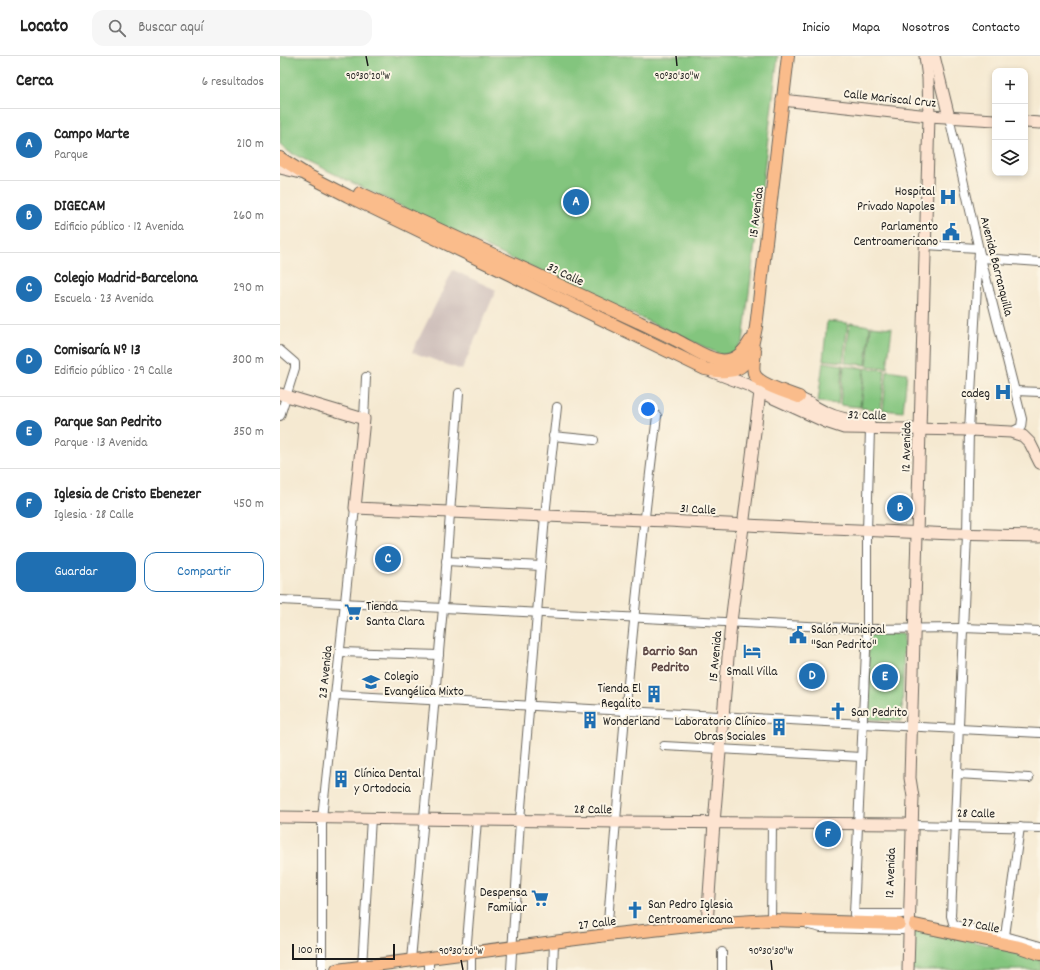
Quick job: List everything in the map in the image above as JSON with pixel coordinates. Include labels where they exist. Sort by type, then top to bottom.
[{"type":"main road","name":"15 Avenida","points":[[756,327],[788,56]]},
{"type":"main road","name":"32 Calle","points":[[280,150],[341,184],[651,328],[710,358],[723,361],[738,356],[746,348],[756,327]]},
{"type":"main road","name":"32 Calle","points":[[280,158],[307,175],[705,369],[728,371],[742,366],[751,352],[756,327]]},
{"type":"main road","points":[[756,327],[754,369],[756,378],[764,383],[799,397]]},
{"type":"main road","name":"27 Calle","points":[[337,970],[423,962],[469,953],[512,947],[707,924],[771,920],[901,922]]},
{"type":"main road","name":"27 Calle","points":[[915,925],[1020,947],[1040,954]]},
{"type":"main road","points":[[1020,947],[1040,949]]},
{"type":"street","points":[[925,56],[930,116]]},
{"type":"street","points":[[930,116],[934,105],[934,59]]},
{"type":"street","name":"Avenida Barranquilla","points":[[934,59],[949,117],[979,252],[1022,419],[1021,427],[1011,432]]},
{"type":"street","name":"Calle Mariscal Cruz","points":[[782,100],[930,116],[992,120]]},
{"type":"street","name":"12 Avenida","points":[[908,970],[909,824],[906,797],[910,778],[912,727],[930,116]]},
{"type":"street","points":[[1028,122],[1040,122]]},
{"type":"street","points":[[280,168],[307,175]]},
{"type":"street","points":[[925,246],[979,252],[1040,262]]},
{"type":"street","points":[[956,826],[958,729],[967,534],[969,430],[979,252]]},
{"type":"street","points":[[280,350],[296,363],[283,395],[280,416]]},
{"type":"street","name":"32 Calle","points":[[705,369],[755,389],[833,425],[844,428],[1011,432]]},
{"type":"street","name":"23 Avenida","points":[[322,970],[322,818],[364,419],[366,378]]},
{"type":"street","name":"32 Calle","points":[[755,389],[762,386],[784,394],[799,397],[824,412],[839,418],[887,423],[920,429]]},
{"type":"street","name":"15 Avenida","points":[[707,924],[731,622],[743,525],[755,389]]},
{"type":"street","points":[[1015,391],[1040,392]]},
{"type":"street","points":[[423,962],[425,819],[459,393]]},
{"type":"street","points":[[283,395],[364,419]]},
{"type":"street","points":[[511,970],[520,820],[529,706],[545,516],[557,407]]},
{"type":"street","points":[[607,935],[615,822],[634,617],[644,520],[658,416]]},
{"type":"street","points":[[870,428],[867,531],[867,628],[854,914],[901,922]]},
{"type":"street","points":[[1011,432],[1023,436],[1030,443],[1040,463]]},
{"type":"street","points":[[553,436],[594,440]]},
{"type":"street","name":"31 Calle","points":[[355,508],[867,531],[1040,536]]},
{"type":"street","points":[[446,561],[541,566]]},
{"type":"street","points":[[280,600],[867,628],[963,628],[1040,631]]},
{"type":"street","points":[[340,652],[439,654]]},
{"type":"street","points":[[336,695],[1040,733]]},
{"type":"street","points":[[664,746],[861,757]]},
{"type":"street","points":[[957,774],[1029,778]]},
{"type":"street","name":"28 Calle","points":[[280,817],[772,824],[909,824],[1040,828]]},
{"type":"street","points":[[362,967],[371,818]]},
{"type":"street","points":[[471,970],[469,953],[477,820]]},
{"type":"street","points":[[771,920],[772,824]]},
{"type":"street","name":"12 Avenida","points":[[900,970],[901,922],[909,824]]},
{"type":"street","name":"27 Calle","points":[[956,826],[951,916],[953,923],[959,926],[1005,936],[1040,946]]},
{"type":"street","points":[[1005,936],[1020,827]]},
{"type":"street","points":[[554,942],[554,970]]},
{"type":"street","points":[[722,952],[722,970]]},
{"type":"street","name":"27 Calle","points":[[387,970],[423,962]]},
{"type":"shaded area","points":[[453,270],[496,290],[462,370],[412,352]]},
{"type":"shaded area","name":"Colegio Evangélica Mixto","points":[[368,674],[376,675],[375,689],[367,689]]},
{"type":"green space","points":[[280,56],[778,56],[743,342],[734,353],[721,355],[473,241],[289,152],[280,144]]},
{"type":"green space","points":[[827,321],[848,323],[843,362],[823,360]]},
{"type":"green space","points":[[850,323],[870,326],[866,365],[845,363]]},
{"type":"green space","points":[[871,326],[892,328],[887,368],[867,366]]},
{"type":"green space","points":[[823,362],[843,365],[838,404],[818,402]]},
{"type":"green space","points":[[844,366],[864,368],[860,407],[840,405]]},
{"type":"green space","points":[[865,368],[885,370],[881,410],[861,408]]},
{"type":"green space","points":[[887,370],[907,373],[903,412],[883,410]]},
{"type":"green space","points":[[869,633],[904,634],[902,721],[866,719]]},
{"type":"green space","points":[[913,928],[1040,957],[1040,970],[911,970]]},
{"type":"place","name":"Hospital Privado Napoles","points":[[948,197]]},
{"type":"place","name":"Campo Marte","points":[[576,202]]},
{"type":"place","name":"Parlamento Centroamericano","points":[[951,232]]},
{"type":"place","name":"cadeg","points":[[1003,392]]},
{"type":"place","name":"DIGECAM","points":[[900,508]]},
{"type":"place","name":"Colegio Madrid-Barcelona","points":[[388,559]]},
{"type":"place","name":"Tienda Santa Clara","points":[[353,612]]},
{"type":"place","name":"Salón Municipal \"San Pedrito\"","points":[[798,635]]},
{"type":"place","name":"Small Villa","points":[[752,651]]},
{"type":"place","name":"Comisaría Nº 13","points":[[812,676]]},
{"type":"place","name":"Parque San Pedrito","points":[[885,677]]},
{"type":"place","name":"Colegio Evangélica Mixto","points":[[371,682]]},
{"type":"place","name":"Tienda El Regalito","points":[[654,694]]},
{"type":"place","name":"San Pedrito","points":[[838,711]]},
{"type":"place","name":"Wonderland","points":[[590,720]]},
{"type":"place","name":"Laboratorio Clínico Obras Sociales","points":[[779,727]]},
{"type":"place","name":"Clínica Dental y Ortodocia","points":[[341,779]]},
{"type":"place","name":"Iglesia de Cristo Ebenezer","points":[[828,834]]},
{"type":"place","name":"Despensa Familiar","points":[[540,898]]},
{"type":"place","name":"San Pedro Iglesia Centroamericana","points":[[635,910]]},
{"type":"district","name":"Barrio San Pedrito","points":[[670,658]]}]
